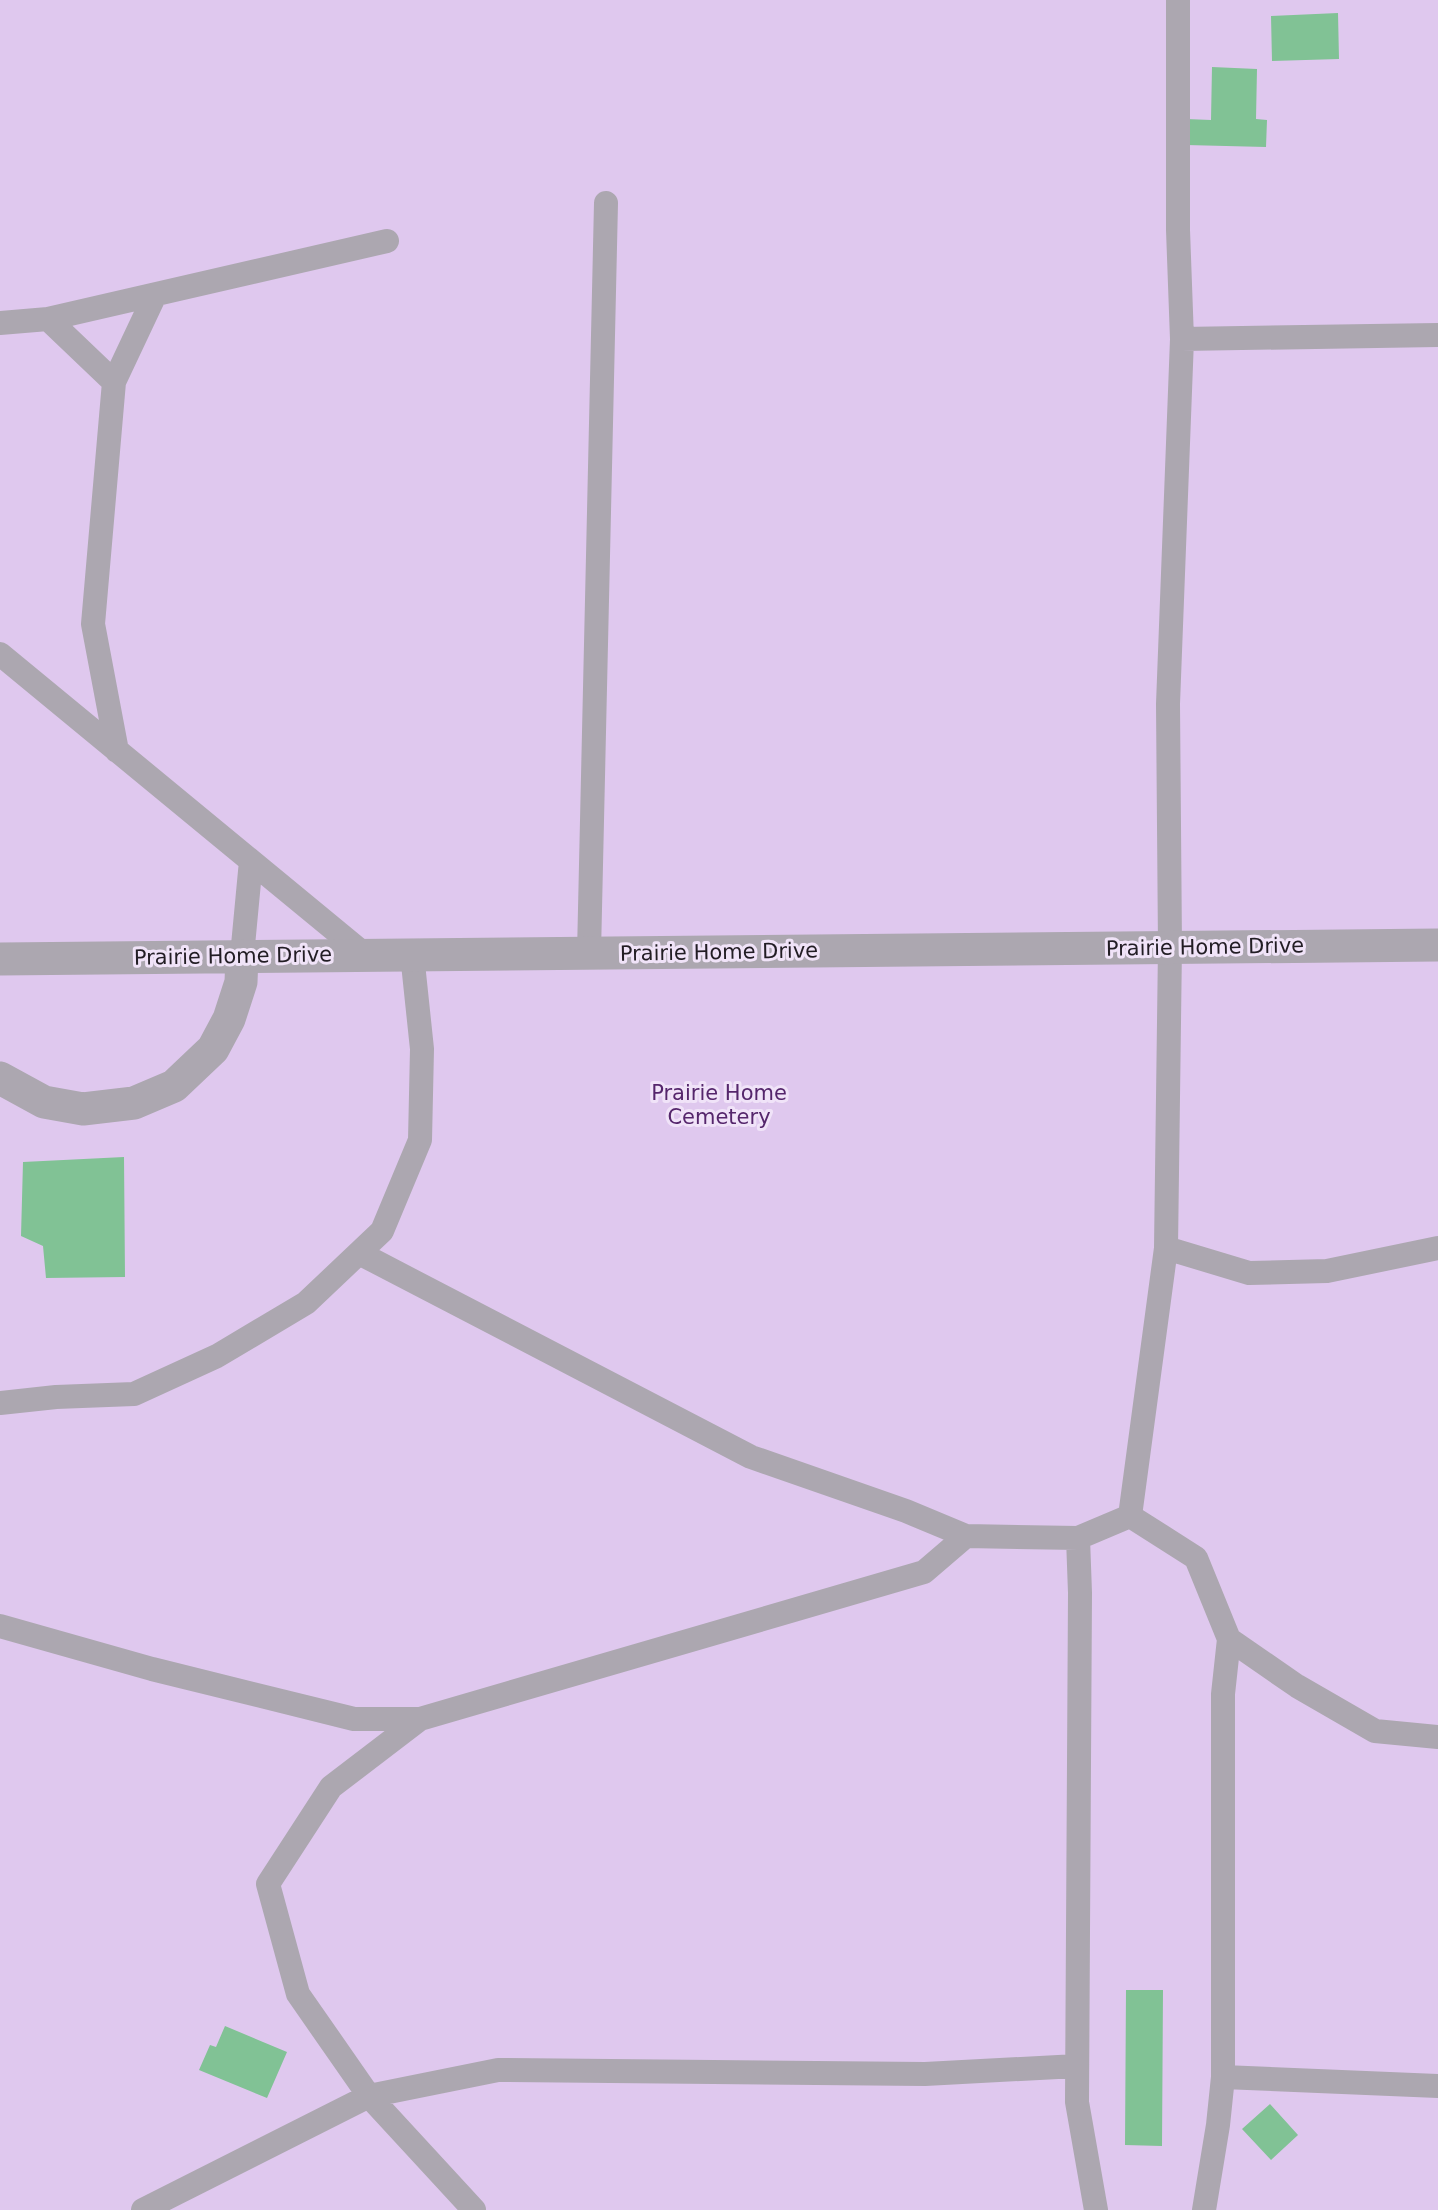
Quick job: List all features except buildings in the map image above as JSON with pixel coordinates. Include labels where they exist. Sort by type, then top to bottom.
[{"type":"street","name":"Prairie Home Drive","points":[[0,959],[1438,945]]},
{"type":"street","points":[[0,1078],[44,1102],[83,1109],[134,1103],[174,1086],[213,1049],[229,1019],[242,982],[242,956]]},
{"type":"lane","points":[[1130,1516],[1166,1248],[1170,948],[1168,704],[1182,339],[1178,230],[1178,0]]},
{"type":"lane","points":[[589,953],[606,203]]},
{"type":"lane","points":[[0,324],[48,319],[387,241]]},
{"type":"lane","points":[[117,751],[93,624],[114,382],[155,295]]},
{"type":"lane","points":[[48,319],[114,382]]},
{"type":"lane","points":[[1182,339],[1438,335]]},
{"type":"lane","points":[[0,654],[364,954]]},
{"type":"lane","points":[[242,956],[251,861]]},
{"type":"lane","points":[[0,1403],[56,1397],[134,1394],[217,1356],[306,1303],[382,1231],[420,1140],[422,1049],[412,954]]},
{"type":"lane","points":[[1166,1248],[1249,1273],[1327,1271],[1438,1248]]},
{"type":"lane","points":[[359,1253],[751,1457],[906,1511],[966,1536],[1078,1538],[1130,1516]]},
{"type":"lane","points":[[1130,1516],[1196,1558],[1229,1639],[1224,1694],[1224,2077],[1204,2210]]},
{"type":"lane","points":[[0,1626],[152,1669],[354,1719],[420,1719],[924,1572],[966,1536]]},
{"type":"lane","points":[[1078,1538],[1080,1617],[1077,2102],[1096,2210]]},
{"type":"lane","points":[[1229,1639],[1297,1686],[1375,1731],[1438,1737]]},
{"type":"lane","points":[[420,1719],[331,1787],[268,1884],[298,1994],[369,2096],[474,2210]]},
{"type":"lane","points":[[143,2210],[369,2096],[498,2070],[925,2074],[1077,2066]]},
{"type":"lane","points":[[1224,2077],[1438,2086]]},
{"type":"green space","name":"Prairie Home Cemetery","points":[[0,0],[1438,0],[1438,2210],[0,2210]]}]
